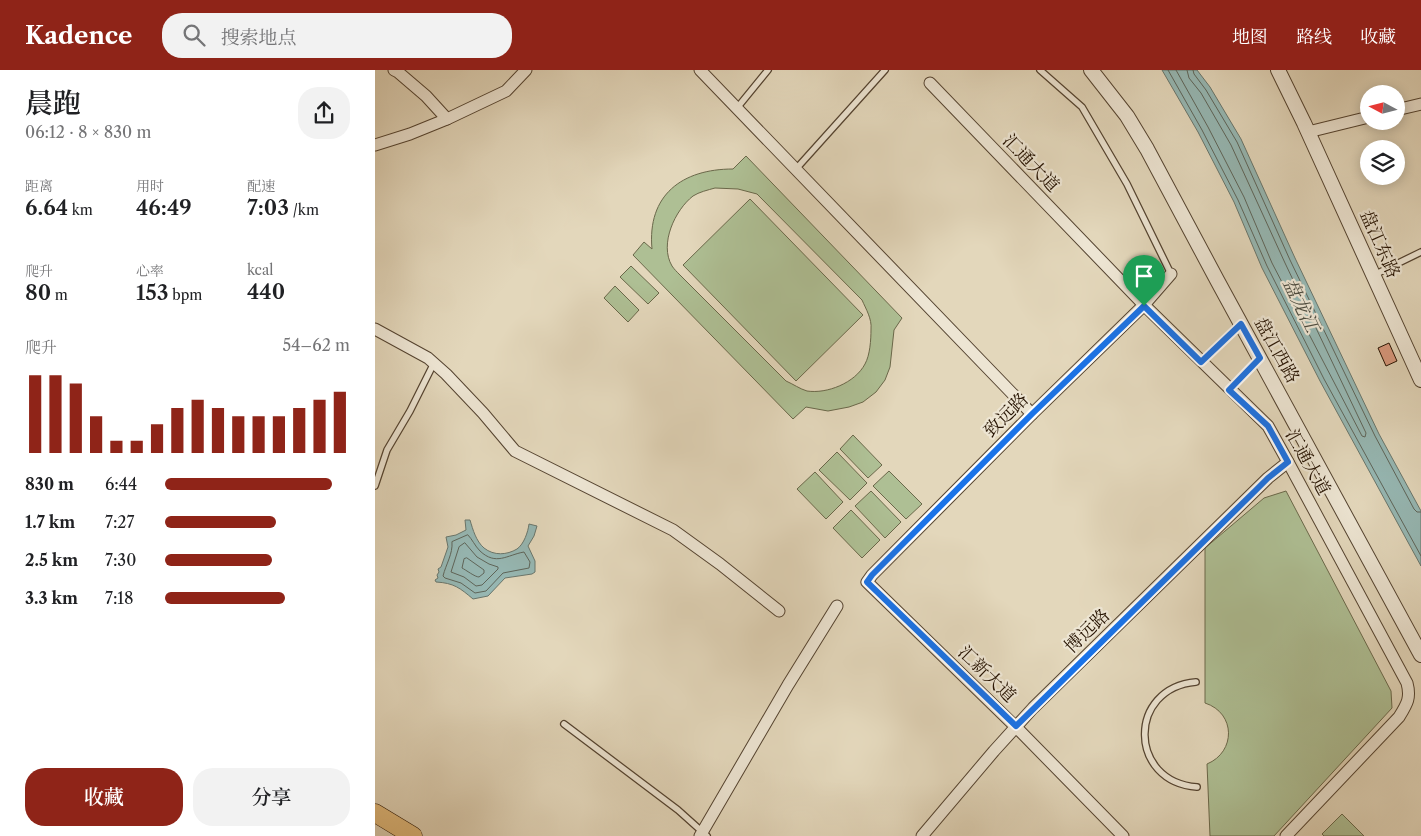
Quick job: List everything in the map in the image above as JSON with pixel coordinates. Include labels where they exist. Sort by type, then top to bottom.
[{"type":"main road","points":[[375,813],[413,836]]},
{"type":"street","points":[[394,70],[426,96],[447,119]]},
{"type":"street","points":[[375,145],[410,134],[447,119],[506,91],[526,70]]},
{"type":"street","name":"盘江西路","points":[[1091,70],[1127,116],[1147,149],[1421,655]]},
{"type":"street","name":"盘江东路","points":[[1277,70],[1308,132],[1421,380]]},
{"type":"street","points":[[705,72],[737,108],[1032,414]]},
{"type":"street","name":"汇通大道","points":[[930,83],[1144,306],[1268,426],[1407,683],[1409,691],[1408,703],[1399,717],[1286,836]]},
{"type":"street","points":[[1405,108],[1421,104]]},
{"type":"street","points":[[1308,132],[1360,119]]},
{"type":"street","name":"致远路","points":[[867,582],[1032,414],[1144,306],[1171,274]]},
{"type":"street","points":[[375,329],[434,363],[483,414],[515,451],[673,530],[720,564],[779,611]]},
{"type":"street","name":"博远路","points":[[922,836],[1016,726],[1262,484],[1288,462]]},
{"type":"street","name":"汇新大道","points":[[867,582],[1016,726],[1123,836]]},
{"type":"street","points":[[703,835],[783,693],[837,606]]},
{"type":"lane","points":[[737,108],[769,70]]},
{"type":"lane","points":[[796,169],[885,70]]},
{"type":"lane","points":[[1040,70],[1082,107],[1127,184],[1171,274]]},
{"type":"lane","points":[[1373,276],[1421,252]]},
{"type":"lane","points":[[1201,362],[1241,324]]},
{"type":"lane","points":[[1229,390],[1260,358]]},
{"type":"lane","points":[[375,486],[387,450],[410,411],[434,363]]},
{"type":"lane","points":[[1196,682],[1186,682],[1163,694],[1151,708],[1145,726],[1145,735],[1148,753],[1157,768],[1171,780],[1180,784],[1197,787]]},
{"type":"lane","points":[[564,724],[683,814],[703,835]]},
{"type":"green space","points":[[746,156],[902,318],[894,330],[890,367],[885,380],[876,392],[863,402],[828,411],[806,407],[793,419],[633,255],[644,242],[652,249],[652,230],[655,214],[662,200],[671,189],[684,180],[698,174],[715,170],[733,169]],"holes":[[[715,188],[738,189],[757,194],[862,300],[871,322],[869,352],[865,364],[855,377],[848,382],[823,391],[807,391],[786,381],[672,266],[668,257],[668,238],[675,218],[686,202],[695,195]]]},
{"type":"green space","points":[[750,199],[863,315],[796,381],[683,265]]},
{"type":"green space","points":[[631,266],[659,293],[648,304],[620,277]]},
{"type":"green space","points":[[615,286],[639,310],[628,322],[604,298]]},
{"type":"green space","points":[[853,435],[882,465],[868,478],[840,449]]},
{"type":"green space","points":[[837,452],[867,483],[850,500],[819,470]]},
{"type":"green space","points":[[889,471],[922,504],[906,519],[873,486]]},
{"type":"green space","points":[[815,472],[843,502],[826,519],[797,489]]},
{"type":"green space","points":[[871,491],[901,522],[885,538],[855,506]]},
{"type":"green space","points":[[1286,491],[1391,691],[1392,708],[1274,836],[1210,836],[1207,764],[1217,758],[1223,751],[1229,733],[1222,715],[1215,708],[1205,703],[1205,548],[1264,498]]},
{"type":"green space","points":[[851,510],[880,540],[862,558],[833,528]]},
{"type":"green space","points":[[1342,814],[1364,836],[1324,836],[1322,834]]},
{"type":"water","name":"盘龙江","points":[[1162,70],[1197,70],[1210,87],[1241,139],[1295,258],[1379,434],[1421,511],[1421,566],[1320,381],[1262,268],[1234,202],[1198,132]]},
{"type":"water","points":[[465,520],[470,520],[481,545],[488,551],[496,553],[505,553],[517,549],[525,538],[529,524],[537,526],[528,546],[535,561],[535,572],[505,578],[488,596],[473,599],[456,587],[436,582],[438,569],[441,567],[448,547],[446,537],[466,530]]},
{"type":"building","points":[[1389,343],[1397,361],[1386,366],[1378,348]]},
{"type":"route","points":[[1144,306],[1201,362],[1241,324],[1260,358],[1229,390],[1268,426],[1288,462],[1268,478],[1016,726],[867,582],[1032,414],[1144,306]]}]
